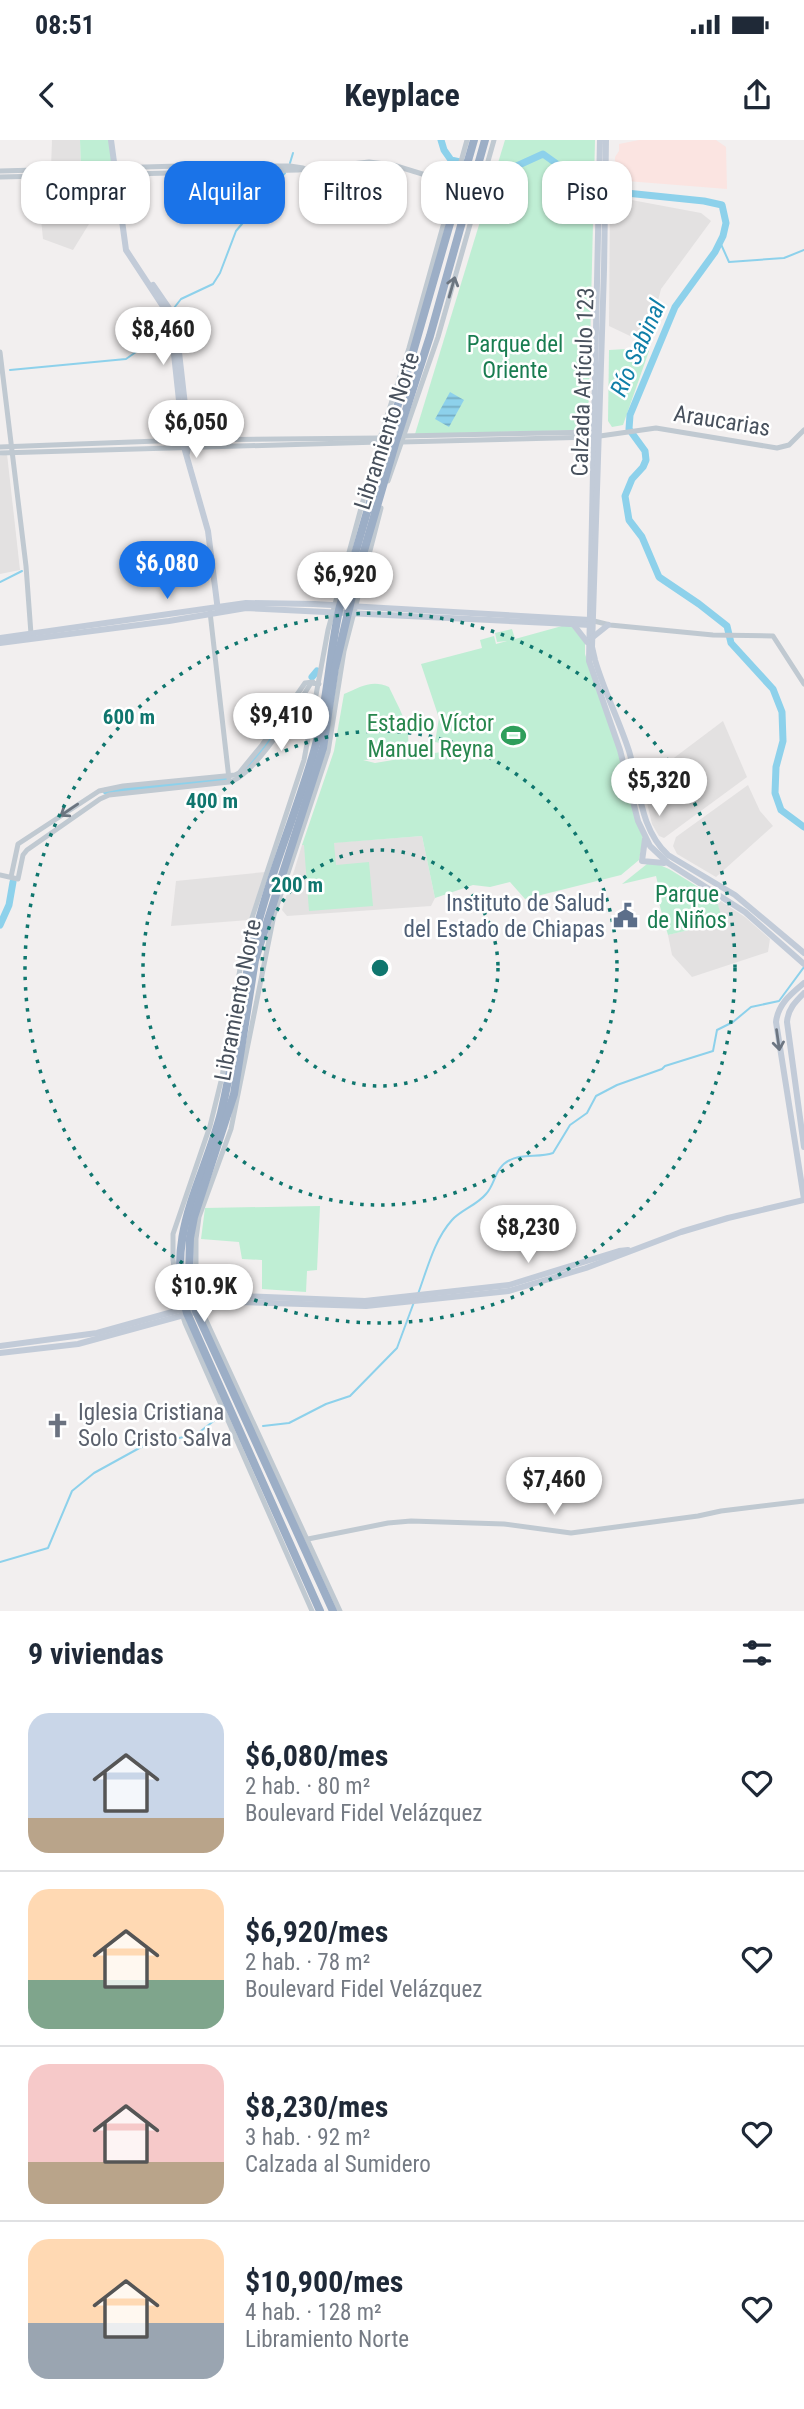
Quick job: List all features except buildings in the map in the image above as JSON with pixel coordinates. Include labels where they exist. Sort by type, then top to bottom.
[{"type":"highway","points":[[484,161],[485,140]]},
{"type":"highway","points":[[338,632],[447,224]]},
{"type":"highway","points":[[391,441],[427,358],[462,224]]},
{"type":"highway","points":[[401,373],[403,390]]},
{"type":"highway","name":"Libramiento Norte","points":[[320,1611],[253,1461],[200,1333],[186,1288],[194,1217],[227,1118],[254,937],[316,746],[338,632]]},
{"type":"highway","name":"Libramiento Norte","points":[[236,1056],[255,960],[323,748],[338,632]]},
{"type":"highway","points":[[273,858],[292,820]]},
{"type":"highway","points":[[276,892],[286,878]]},
{"type":"highway","points":[[263,932],[269,942]]},
{"type":"highway","points":[[230,1035],[236,1056],[247,1047]]},
{"type":"highway","name":"Libramiento Norte","points":[[200,1333],[263,1454],[333,1611]]},
{"type":"highway","points":[[263,1454],[274,1467]]},
{"type":"highway","points":[[253,1461],[265,1504]]},
{"type":"main road","points":[[113,140],[116,161]]},
{"type":"main road","name":"Calzada Artículo 123","points":[[600,140],[601,161]]},
{"type":"main road","name":"Calzada Artículo 123","points":[[604,161],[606,140]]},
{"type":"main road","points":[[126,224],[134,258],[171,313],[187,446],[208,531],[214,611]]},
{"type":"main road","name":"Calzada Artículo 123","points":[[591,623],[601,224]]},
{"type":"main road","points":[[0,641],[31,634],[246,608],[335,609],[591,623]]},
{"type":"main road","points":[[0,641],[214,611]]},
{"type":"main road","points":[[354,611],[591,623]]},
{"type":"main road","points":[[591,623],[592,647],[597,668],[629,752],[647,825],[659,847],[735,895],[804,953]]},
{"type":"main road","points":[[591,623],[587,644],[589,661],[620,750],[638,821],[654,851],[752,919],[802,963]]},
{"type":"main road","points":[[573,624],[587,644]]},
{"type":"main road","points":[[593,637],[605,624]]},
{"type":"main road","points":[[646,837],[642,861],[668,863]]},
{"type":"main road","points":[[752,919],[757,912]]},
{"type":"main road","points":[[0,1353],[182,1313],[222,1299],[256,1296],[359,1303],[488,1291],[542,1278],[727,1218],[804,1200],[776,1021],[782,1003],[804,982]]},
{"type":"main road","points":[[804,993],[787,1013],[787,1023],[804,1147]]},
{"type":"main road","points":[[0,1346],[26,1346]]},
{"type":"street","points":[[485,155],[494,140]]},
{"type":"street","points":[[150,170],[254,172],[369,162],[393,165],[421,173]]},
{"type":"street","points":[[0,171],[21,171]]},
{"type":"street","points":[[0,177],[21,176]]},
{"type":"street","points":[[312,1611],[265,1504],[200,1333],[182,1313],[186,1288],[173,1234],[210,1126],[250,924],[306,751],[319,683],[338,632],[335,609],[391,441],[401,373],[444,224]]},
{"type":"street","name":"Libramiento Norte","points":[[427,358],[467,224]]},
{"type":"street","points":[[0,352],[26,566],[31,634]]},
{"type":"street","name":"Araucarias","points":[[11,449],[609,434],[656,428],[777,448],[793,442],[804,430]]},
{"type":"street","name":"Libramiento Norte","points":[[340,1611],[274,1467],[200,1333],[202,1307],[186,1288],[199,1217],[228,1139],[239,1094],[274,915],[328,752],[338,632],[354,611],[384,495],[391,441]]},
{"type":"street","points":[[0,447],[11,449]]},
{"type":"street","points":[[0,453],[11,449]]},
{"type":"street","points":[[341,590],[343,596],[348,599],[358,595]]},
{"type":"street","points":[[214,611],[229,779]]},
{"type":"street","points":[[591,623],[719,635],[773,636],[804,684]]},
{"type":"street","points":[[0,875],[18,879],[23,855],[27,850],[109,795],[229,779],[239,773],[305,683],[319,683]]},
{"type":"street","points":[[11,877],[18,844],[99,791],[123,786],[241,779],[270,744],[312,683],[319,683]]},
{"type":"street","points":[[308,1539],[411,1521],[504,1524],[570,1533],[804,1501]]},
{"type":"shaded area","points":[[52,140],[80,140],[81,161],[51,161]]},
{"type":"shaded area","points":[[639,140],[716,140],[726,147],[727,189],[632,181],[632,161],[615,161],[619,144]]},
{"type":"shaded area","points":[[632,200],[701,213],[711,221],[661,289],[647,344],[609,326],[610,224],[632,224]]},
{"type":"shaded area","points":[[42,224],[89,224],[73,250],[43,239]]},
{"type":"shaded area","points":[[7,454],[20,570],[0,574],[0,456]]},
{"type":"shaded area","points":[[723,721],[747,777],[664,838],[659,836],[652,824],[642,782]]},
{"type":"shaded area","points":[[748,785],[760,811],[773,826],[716,877],[677,854],[673,846],[676,837]]},
{"type":"shaded area","points":[[422,836],[435,898],[431,906],[287,916],[282,910],[302,845]]},
{"type":"shaded area","points":[[265,872],[249,920],[171,926],[176,881]]},
{"type":"shaded area","points":[[716,898],[745,917],[770,939],[768,952],[692,977],[672,955],[668,935],[722,922]]},
{"type":"green space","points":[[80,140],[110,140],[113,161],[81,161]]},
{"type":"green space","name":"Parque del Oriente","points":[[505,140],[595,140],[594,161],[542,161],[542,224],[593,224],[588,430],[415,434],[479,224],[528,224],[528,161],[499,161]]},
{"type":"green space","points":[[645,348],[649,351],[623,425],[612,427],[608,421],[609,350]]},
{"type":"green space","points":[[571,626],[585,643],[585,654],[618,751],[643,839],[639,860],[621,875],[525,899],[510,882],[490,887],[473,885],[435,898],[422,836],[334,843],[336,865],[369,862],[373,906],[309,911],[302,845],[334,751],[344,694],[372,684],[389,687],[407,729],[408,745],[405,753],[395,759],[363,760],[375,763],[441,752],[440,743],[435,742],[439,718],[421,664],[482,648],[480,640],[494,636],[496,644],[507,641],[497,642],[495,633],[512,629],[515,639]]},
{"type":"green space","name":"Parque de Niños","points":[[655,863],[716,898],[723,922],[668,935],[659,903],[662,902],[656,876],[622,884],[647,864]]},
{"type":"green space","points":[[320,1206],[317,1270],[307,1271],[306,1292],[262,1289],[262,1260],[242,1259],[239,1242],[201,1239],[205,1208]]},
{"type":"water","points":[[450,392],[464,400],[449,427],[435,419]]},
{"type":"waterway","name":"Río Sabinal","points":[[441,140],[451,160],[491,169],[510,169],[543,154],[585,184],[607,191],[722,205],[726,223],[723,236],[715,252],[675,307],[630,415],[629,429],[645,451],[646,460],[632,479],[625,496],[629,520],[642,537],[659,577],[727,626],[731,643],[773,689],[782,712],[783,741],[776,767],[775,793],[781,810],[804,827]]},
{"type":"waterway","points":[[290,163],[293,153]]},
{"type":"waterway","points":[[174,308],[181,299],[213,284],[236,231],[242,224]]},
{"type":"waterway","points":[[720,242],[729,262],[784,258],[804,250]]},
{"type":"waterway","points":[[10,370],[126,359],[143,347],[166,318]]},
{"type":"waterway","points":[[0,582],[22,571]]},
{"type":"waterway","points":[[312,677],[317,671]]},
{"type":"waterway","points":[[246,768],[266,746],[297,699]]},
{"type":"waterway","points":[[169,785],[226,780]]},
{"type":"waterway","points":[[106,791],[164,785]]},
{"type":"waterway","points":[[0,925],[9,905],[13,882]]},
{"type":"waterway","points":[[418,1294],[440,1237],[456,1216],[486,1194],[505,1163],[515,1158],[553,1153],[570,1125],[587,1113],[596,1096],[665,1066],[713,1051],[717,1030],[733,1022],[751,1007],[779,1001],[804,967]]},
{"type":"waterway","points":[[263,1426],[289,1423],[326,1404],[350,1396],[397,1348],[414,1302]]},
{"type":"waterway","points":[[0,1562],[48,1548],[72,1491],[94,1473],[163,1435],[179,1438],[197,1434],[220,1416]]},
{"type":"place","name":"Estadio Víctor Manuel Reyna","points":[[514,736]]},
{"type":"place","name":"Instituto de Salud del Estado de Chiapas","points":[[625,916]]},
{"type":"place","name":"Iglesia Cristiana Solo Cristo Salva","points":[[58,1425]]}]
